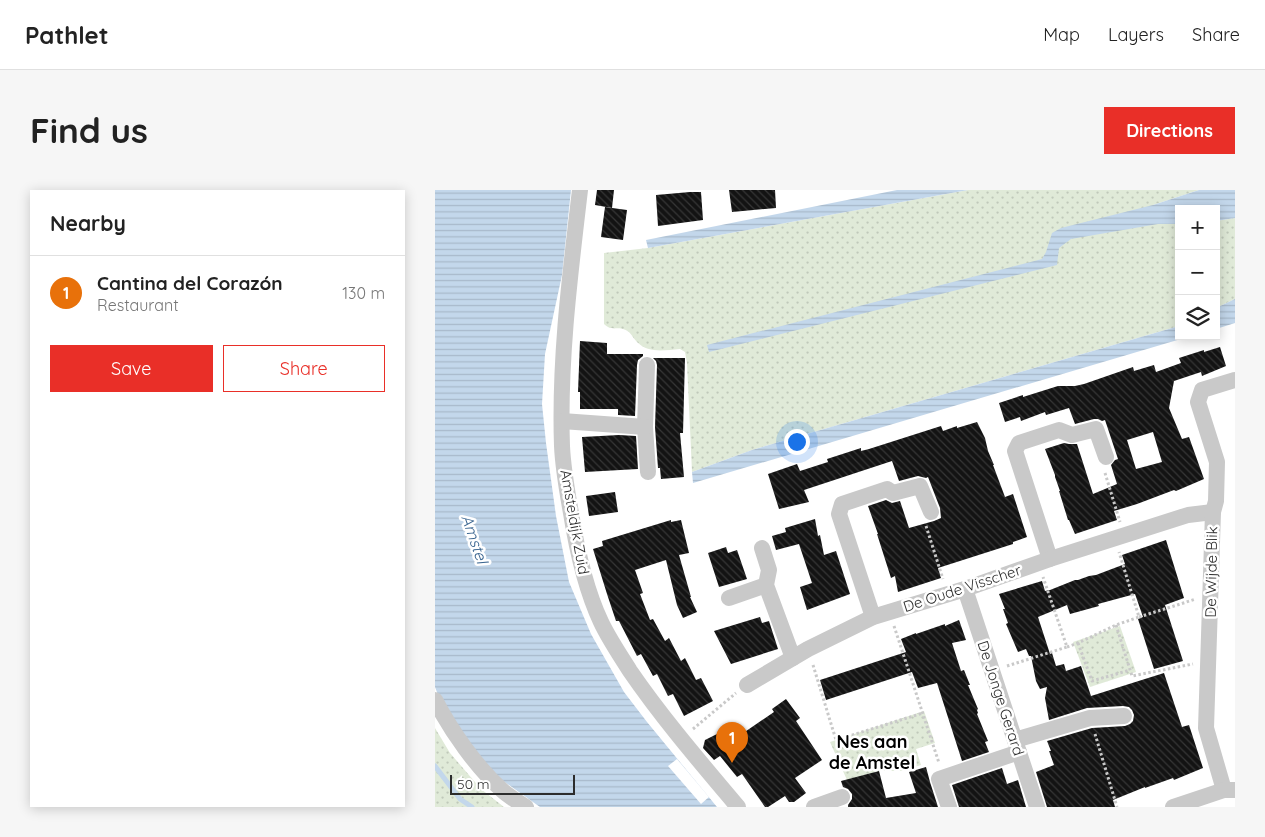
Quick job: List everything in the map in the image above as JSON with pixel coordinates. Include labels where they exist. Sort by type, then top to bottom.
[{"type":"street","name":"Amsteldijk Zuid","points":[[580,190],[565,338],[562,389],[562,448],[576,544],[583,574],[601,621],[647,696],[738,807]]},
{"type":"street","points":[[647,365],[645,427],[648,472]]},
{"type":"street","name":"De Wijde Blik","points":[[1230,790],[1206,728],[1213,512],[1216,501],[1217,462],[1198,402],[1202,390],[1235,380]]},
{"type":"street","points":[[562,421],[645,427]]},
{"type":"street","points":[[1045,561],[1015,451],[1019,442],[1059,430],[1072,435],[1096,429],[1106,457]]},
{"type":"street","points":[[873,618],[839,514],[842,504],[887,489],[893,494],[920,486],[931,512]]},
{"type":"street","name":"De Oude Visscher","points":[[747,685],[808,649],[873,618],[1188,515],[1213,512]]},
{"type":"street","points":[[762,548],[769,570],[766,585],[793,658]]},
{"type":"street","points":[[729,598],[766,585]]},
{"type":"street","name":"De Jonge Gerard","points":[[965,589],[1037,807]]},
{"type":"street","points":[[435,700],[446,721],[481,768],[504,791],[526,807]]},
{"type":"street","points":[[949,807],[939,779],[1090,718],[1125,716]]},
{"type":"street","points":[[1173,807],[1230,790]]},
{"type":"street","points":[[814,807],[842,797]]},
{"type":"path","points":[[1106,457],[1101,463],[1139,617]]},
{"type":"path","points":[[931,512],[924,520],[948,594]]},
{"type":"path","points":[[1045,561],[1067,647]]},
{"type":"path","points":[[992,670],[1078,643],[1115,625],[1211,595]]},
{"type":"path","points":[[891,612],[944,777]]},
{"type":"path","points":[[1115,625],[1132,676],[1209,662]]},
{"type":"path","points":[[1078,643],[1092,681],[1130,670]]},
{"type":"path","points":[[808,649],[836,740],[923,713]]},
{"type":"path","points":[[681,739],[747,685]]},
{"type":"path","points":[[1090,718],[1117,807]]},
{"type":"green space","points":[[968,190],[1199,190],[1153,205],[1158,224],[1175,224],[1175,327],[752,450],[692,472],[685,352],[680,349],[652,350],[642,346],[626,330],[611,328],[604,324],[604,253],[648,248]]},
{"type":"green space","points":[[1235,218],[1235,299],[1220,306],[1220,250],[1220,220]]},
{"type":"green space","points":[[1120,626],[1136,672],[1090,687],[1073,642]]},
{"type":"green space","points":[[924,711],[935,743],[916,749],[921,765],[902,771],[879,771],[847,780],[830,742]]},
{"type":"green space","points":[[435,728],[450,753],[481,789],[504,807],[435,807]]},
{"type":"water","name":"Amstel","points":[[435,190],[571,190],[562,275],[545,354],[542,404],[556,516],[569,582],[591,634],[624,692],[717,807],[540,807],[499,778],[473,750],[441,703],[435,687]]},
{"type":"water","points":[[897,190],[968,190],[648,248],[646,240]]},
{"type":"water","points":[[1199,190],[1235,190],[1235,218],[1220,220],[1220,205],[1175,205],[1175,224],[1158,224],[1071,239],[1059,248],[1057,265],[709,352],[707,345],[1042,259],[1052,233],[1061,228],[1153,205]]},
{"type":"water","points":[[1235,299],[1235,323],[1220,328],[1220,306]]},
{"type":"water","points":[[1175,327],[1175,340],[1177,340],[693,483],[692,472],[752,450]]},
{"type":"pier","points":[[677,759],[709,797],[701,804],[668,766]]},
{"type":"building","points":[[597,190],[614,190],[612,208],[595,205]]},
{"type":"building","points":[[729,190],[775,190],[776,208],[732,212]]},
{"type":"building","points":[[701,192],[703,220],[658,226],[656,195]]},
{"type":"building","points":[[605,207],[627,210],[623,240],[601,237]]},
{"type":"building","points":[[580,341],[607,343],[607,354],[643,354],[638,360],[637,365],[635,416],[618,415],[618,409],[580,409],[580,392],[578,392]]},
{"type":"building","points":[[1220,347],[1226,366],[1202,376],[1201,372],[1174,381],[1169,408],[1182,439],[1189,437],[1204,479],[1176,491],[1174,490],[1114,511],[1117,520],[1075,534],[1068,520],[1055,475],[1045,449],[1064,443],[1077,444],[1093,494],[1117,484],[1111,465],[1118,459],[1105,420],[1094,419],[1075,424],[1069,408],[1046,415],[1045,412],[1021,421],[1020,417],[1005,422],[999,403],[1058,386],[1084,384],[1133,367],[1134,371],[1154,365],[1156,372],[1181,363],[1179,358],[1204,350],[1204,352]],"holes":[[[1153,432],[1162,462],[1136,469],[1127,440]]]},
{"type":"building","points":[[653,358],[685,358],[683,433],[680,433],[684,477],[661,479],[660,468],[658,468],[655,427],[657,365]]},
{"type":"building","points":[[977,422],[985,438],[1005,497],[1013,494],[1027,537],[1013,542],[1013,544],[938,568],[941,578],[898,592],[895,576],[891,578],[868,506],[886,500],[892,503],[900,501],[909,528],[941,518],[940,508],[928,477],[918,476],[899,481],[892,461],[804,490],[809,502],[779,509],[768,474],[797,464],[800,471],[828,462],[827,459],[861,448],[861,451],[869,449],[941,426],[943,431]]},
{"type":"building","points":[[636,436],[638,469],[585,472],[582,437]]},
{"type":"building","points":[[615,492],[618,512],[589,516],[586,496]]},
{"type":"building","points":[[815,519],[824,555],[836,551],[850,594],[807,610],[800,587],[812,583],[799,544],[776,550],[772,536],[786,532],[785,528]]},
{"type":"building","points":[[671,520],[671,522],[681,520],[689,553],[679,555],[690,597],[697,612],[683,618],[677,605],[666,560],[635,570],[643,593],[640,594],[650,620],[653,619],[665,641],[669,638],[681,661],[685,658],[696,680],[701,678],[713,701],[684,716],[673,694],[668,696],[657,674],[653,676],[641,654],[637,656],[619,621],[616,621],[593,549],[603,546],[602,541]]},
{"type":"building","points":[[1166,540],[1184,598],[1165,605],[1183,661],[1154,669],[1138,619],[1143,617],[1135,594],[1070,614],[1067,605],[1038,617],[1056,666],[1064,664],[1066,671],[1081,666],[1091,696],[1164,673],[1182,727],[1189,725],[1203,768],[1174,780],[1173,778],[1145,787],[1113,800],[1115,807],[1047,807],[1036,772],[1054,765],[1047,741],[1092,728],[1125,726],[1133,721],[1134,715],[1129,707],[1123,706],[1087,708],[1049,720],[1045,698],[1047,687],[1040,689],[1036,681],[1031,656],[1029,656],[1026,649],[1018,652],[1006,624],[1008,623],[1003,609],[1005,609],[999,594],[1042,581],[1045,591],[1050,590],[1125,564],[1122,555]]},
{"type":"building","points":[[726,547],[728,553],[737,550],[747,579],[719,587],[708,553]]},
{"type":"building","points":[[760,617],[762,623],[769,621],[778,649],[731,664],[714,631]]},
{"type":"building","points":[[959,620],[966,640],[952,643],[961,671],[964,670],[970,685],[968,685],[978,709],[977,714],[988,741],[985,742],[989,752],[962,761],[937,683],[918,688],[912,672],[826,700],[820,680],[906,652],[901,639]]},
{"type":"building","points":[[786,699],[800,718],[796,721],[822,760],[795,778],[806,793],[794,802],[789,802],[785,796],[765,807],[742,774],[737,777],[720,756],[714,760],[703,748],[705,740],[729,728],[736,738],[774,712],[772,709]]},
{"type":"building","points":[[926,767],[938,807],[848,807],[852,794],[843,787],[841,781],[879,771],[886,798],[916,793],[909,772]]},
{"type":"building","points":[[1002,768],[1007,784],[1018,780],[1026,807],[959,807],[952,785]]},
{"type":"waterway","points":[[435,766],[460,799],[472,807]]},
{"type":"place","name":"Cantina del Corazón","points":[[732,763]]},
{"type":"district","name":"Nes aan de Amstel","points":[[872,751]]}]
